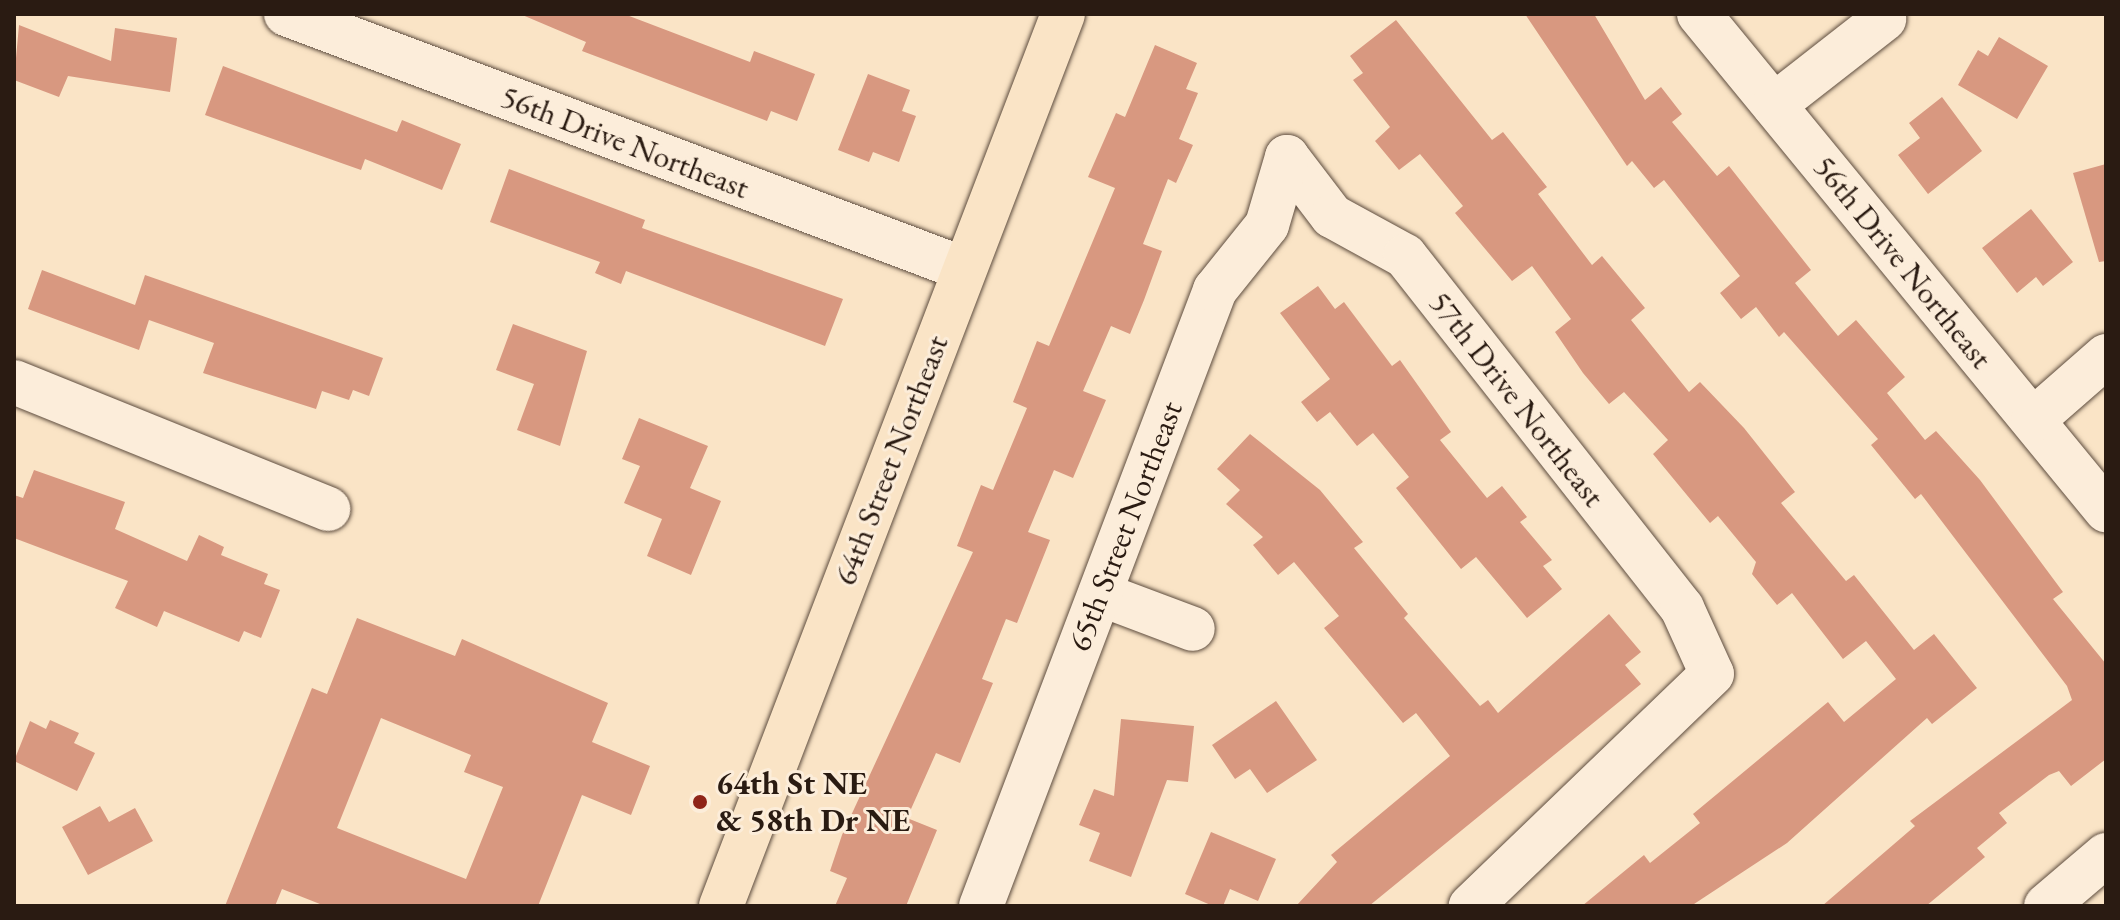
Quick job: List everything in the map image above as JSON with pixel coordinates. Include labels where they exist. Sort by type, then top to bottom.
[{"type":"main road","name":"64th Street Northeast","points":[[721,906],[1063,14]]},
{"type":"street","name":"56th Drive Northeast","points":[[286,14],[964,269]]},
{"type":"street","name":"56th Drive Northeast","points":[[1699,14],[2106,510]]},
{"type":"street","points":[[1774,105],[1884,19]]},
{"type":"street","name":"65th Street Northeast","points":[[995,902],[1100,594],[1215,290],[1267,225],[1287,157]]},
{"type":"street","name":"57th Drive Northeast","points":[[1287,157],[1332,216],[1405,256],[1682,608],[1712,674],[1471,906]]},
{"type":"street","points":[[2033,420],[2106,356]]},
{"type":"street","points":[[14,382],[328,509]]},
{"type":"street","points":[[1100,594],[1193,629]]},
{"type":"street","points":[[2068,900],[2106,855]]},
{"type":"building","points":[[520,14],[624,14],[750,62],[754,51],[815,74],[797,121],[771,111],[767,121],[582,51],[586,42]]},
{"type":"building","points":[[1525,14],[1594,14],[1645,100],[1661,87],[1682,114],[1672,122],[1717,176],[1729,166],[1811,270],[1795,283],[1838,336],[1856,320],[1905,377],[1887,393],[1925,440],[1936,431],[1980,480],[2063,592],[2053,599],[2106,664],[2106,759],[2071,786],[2059,771],[2049,775],[1999,813],[2007,823],[1977,848],[1985,857],[1926,906],[1822,906],[1915,826],[1910,821],[2072,700],[2067,686],[1921,494],[1915,499],[1871,445],[1878,439],[1784,332],[1779,337],[1756,307],[1741,319],[1720,293],[1740,276],[1664,180],[1654,188],[1632,161],[1627,166]]},
{"type":"building","points":[[1396,20],[1492,140],[1503,132],[1547,187],[1538,194],[1592,265],[1602,256],[1645,308],[1631,320],[1689,392],[1700,382],[1744,428],[1795,492],[1781,503],[1846,581],[1854,575],[1914,650],[1934,634],[1977,688],[1932,724],[1927,718],[1787,843],[1691,906],[1582,906],[1644,855],[1650,863],[1700,823],[1693,814],[1828,702],[1844,722],[1896,679],[1866,641],[1843,659],[1792,593],[1777,605],[1752,574],[1756,562],[1718,516],[1710,523],[1653,454],[1668,440],[1624,392],[1609,404],[1583,373],[1555,332],[1571,319],[1532,266],[1512,281],[1455,213],[1463,206],[1420,154],[1399,170],[1375,141],[1390,127],[1353,80],[1363,73],[1350,56]]},
{"type":"building","points":[[19,25],[111,61],[115,28],[177,38],[170,92],[68,76],[59,97],[14,80]]},
{"type":"building","points":[[1999,37],[2048,66],[2017,119],[1958,85],[1978,50],[1988,56]]},
{"type":"building","points":[[1155,45],[1197,63],[1186,89],[1198,93],[1179,139],[1193,145],[1176,183],[1168,179],[1143,244],[1162,251],[1144,300],[1130,334],[1111,326],[1083,391],[1106,400],[1073,478],[1054,470],[1028,532],[1050,540],[1017,623],[1006,619],[982,679],[993,683],[960,763],[936,753],[907,818],[937,830],[906,906],[835,906],[847,878],[830,871],[842,835],[973,552],[957,546],[981,485],[993,490],[1027,408],[1013,402],[1037,341],[1049,346],[1115,188],[1088,177],[1116,113],[1125,117]]},
{"type":"building","points":[[223,66],[397,132],[402,120],[461,144],[442,190],[365,159],[361,170],[205,115]]},
{"type":"building","points":[[868,74],[910,90],[902,111],[916,116],[899,162],[873,152],[869,162],[838,150]]},
{"type":"building","points":[[1942,97],[1982,151],[1928,194],[1898,155],[1920,138],[1909,123]]},
{"type":"building","points":[[2106,164],[2106,261],[2099,262],[2073,173]]},
{"type":"building","points":[[509,169],[645,220],[642,228],[843,299],[825,346],[626,271],[621,284],[595,273],[600,262],[490,222]]},
{"type":"building","points":[[2031,209],[2073,262],[2043,286],[2036,277],[2017,293],[1982,248]]},
{"type":"building","points":[[42,270],[135,305],[145,275],[383,358],[369,396],[353,390],[349,400],[322,391],[316,409],[203,373],[214,343],[149,320],[139,350],[28,309]]},
{"type":"building","points":[[1318,286],[1335,309],[1344,302],[1392,366],[1400,360],[1451,432],[1440,440],[1487,498],[1502,486],[1527,517],[1520,522],[1552,560],[1543,566],[1562,589],[1527,618],[1476,557],[1461,569],[1396,488],[1409,477],[1373,433],[1357,446],[1330,412],[1317,422],[1301,402],[1330,379],[1280,313]]},
{"type":"building","points":[[513,324],[587,351],[560,446],[517,430],[534,384],[496,370]]},
{"type":"building","points":[[639,418],[708,446],[690,488],[721,501],[691,575],[647,556],[662,519],[624,503],[640,466],[622,459]]},
{"type":"building","points":[[1250,434],[1320,490],[1363,542],[1354,548],[1408,614],[1404,618],[1480,706],[1488,700],[1498,713],[1609,614],[1641,652],[1625,665],[1641,684],[1369,906],[1296,906],[1337,862],[1331,855],[1450,756],[1416,713],[1403,723],[1324,628],[1339,616],[1294,562],[1278,575],[1253,545],[1263,537],[1226,504],[1240,490],[1217,469]]},
{"type":"building","points":[[34,470],[125,502],[115,529],[187,561],[199,535],[224,547],[221,555],[268,574],[264,584],[280,590],[261,638],[244,631],[239,642],[164,611],[157,627],[115,608],[128,581],[14,538],[14,495],[23,498]]},
{"type":"building","points":[[357,618],[455,656],[462,639],[608,703],[592,742],[650,766],[631,815],[582,795],[538,906],[325,906],[282,889],[275,906],[225,906],[312,688],[327,694]],"holes":[[[381,718],[471,755],[464,772],[503,787],[466,879],[337,828]]]},
{"type":"building","points":[[1276,701],[1317,760],[1267,793],[1250,769],[1235,779],[1212,745]]},
{"type":"building","points":[[1121,719],[1194,726],[1188,782],[1167,780],[1131,877],[1089,861],[1100,833],[1079,825],[1094,789],[1114,796]]},
{"type":"building","points":[[50,720],[79,733],[74,743],[95,753],[77,791],[14,761],[30,721],[46,729]]},
{"type":"building","points":[[100,806],[109,822],[135,808],[153,841],[88,875],[62,827]]},
{"type":"building","points":[[1211,832],[1276,859],[1258,901],[1230,889],[1223,906],[1213,906],[1185,894]]},
{"type":"place","name":"64th St NE & 58th Dr NE","points":[[700,802]]}]
